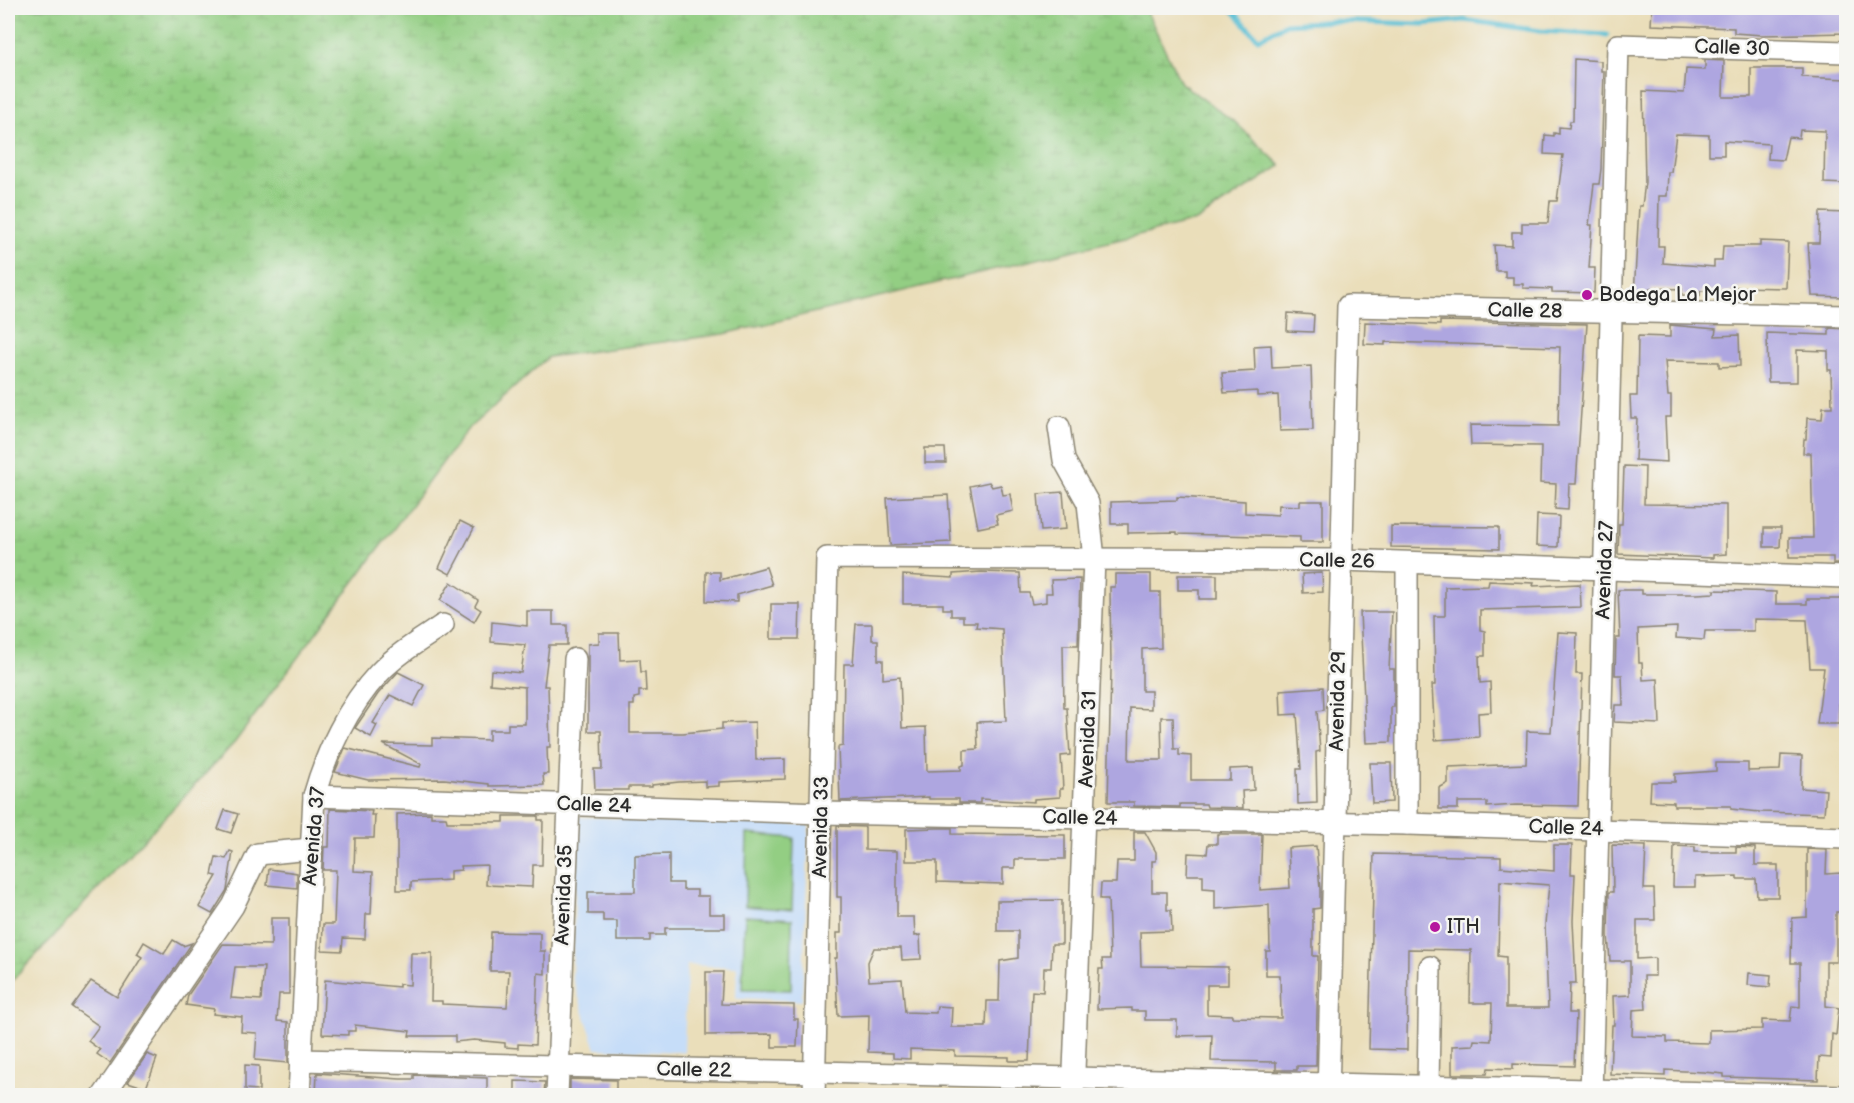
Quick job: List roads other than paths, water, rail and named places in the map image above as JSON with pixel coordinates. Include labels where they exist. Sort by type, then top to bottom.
[{"type":"street","name":"Calle 30","points":[[1618,45],[1846,52]]},
{"type":"street","name":"Avenida 27","points":[[1591,1093],[1618,45]]},
{"type":"street","name":"Calle 28","points":[[1348,306],[1846,316]]},
{"type":"street","name":"Avenida 29","points":[[1328,1090],[1348,306]]},
{"type":"street","name":"Avenida 31","points":[[1059,427],[1064,460],[1088,504],[1094,559],[1073,1087]]},
{"type":"street","name":"Calle 26","points":[[827,558],[1341,560],[1605,571],[1846,577]]},
{"type":"street","name":"Avenida 33","points":[[814,1095],[827,558]]},
{"type":"street","points":[[1407,563],[1407,824]]},
{"type":"street","name":"Avenida 37","points":[[299,1095],[314,796],[323,764],[338,736],[378,674],[407,649],[443,625]]},
{"type":"street","name":"Avenida 35","points":[[556,1095],[575,659]]},
{"type":"street","name":"Calle 24","points":[[314,796],[821,813],[1335,822],[1846,838]]},
{"type":"street","points":[[103,1095],[233,906],[258,854],[311,849]]},
{"type":"street","points":[[1428,1086],[1430,967]]},
{"type":"street","name":"Calle 22","points":[[300,1060],[815,1073],[1073,1087],[1328,1090],[1428,1086],[1591,1093],[1844,1095]]},
{"type":"waterway","points":[[1231,8],[1258,39],[1286,24],[1334,21],[1424,24],[1464,20],[1541,31],[1607,35]]},
{"type":"place","name":"Bodega La Mejor","points":[[1587,295]]},
{"type":"place","name":"ITH","points":[[1435,927]]}]
